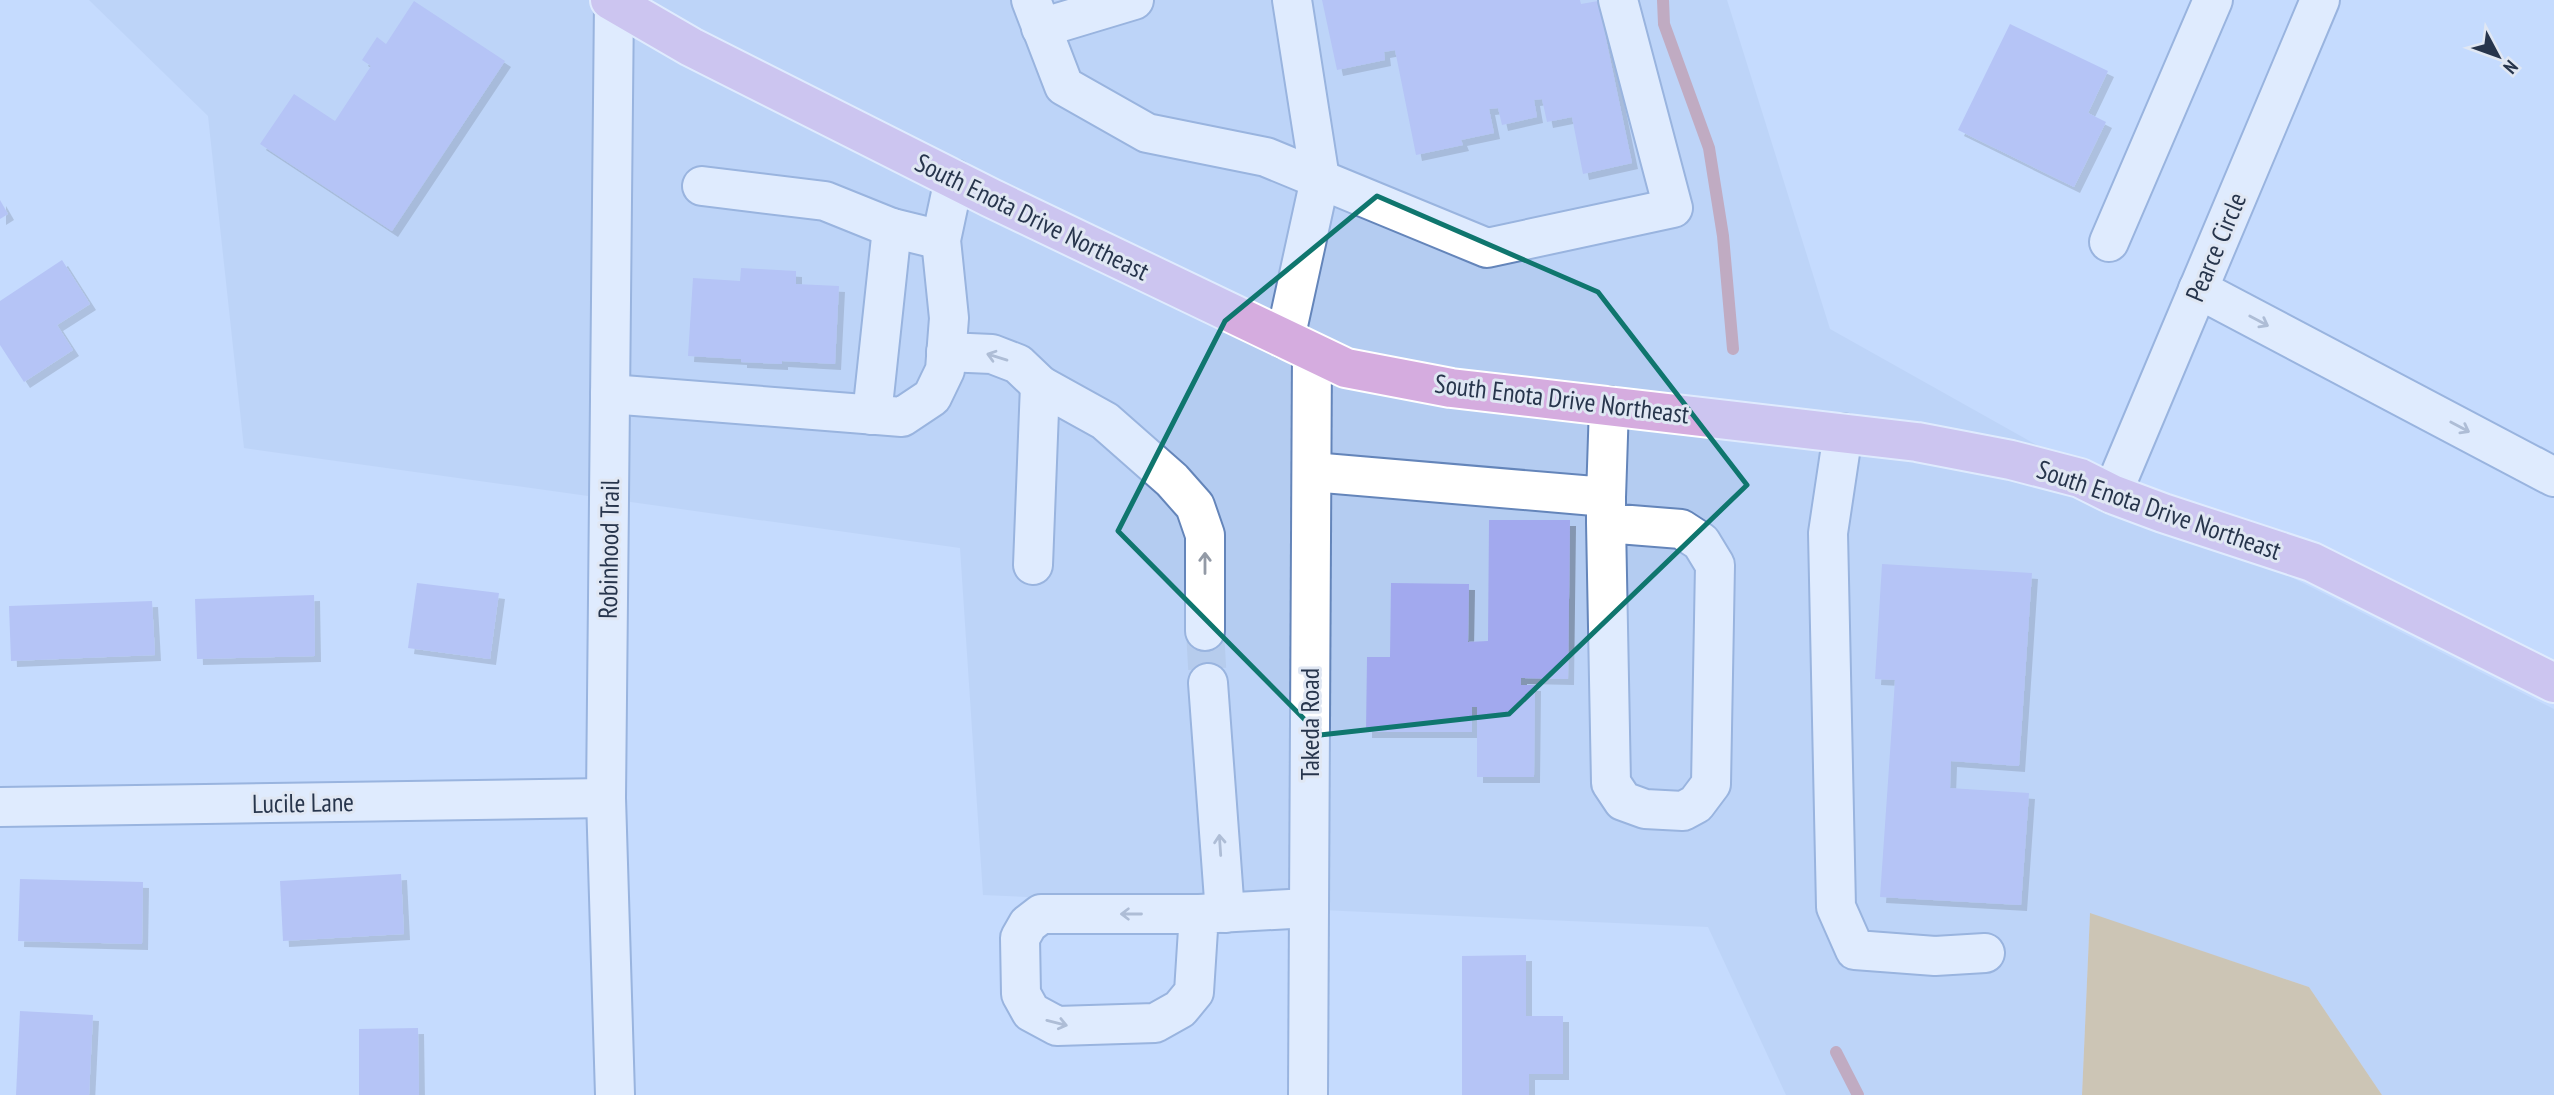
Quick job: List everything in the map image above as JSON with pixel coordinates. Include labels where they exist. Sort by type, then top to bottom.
[{"type":"main road","name":"South Enota Drive Northeast","points":[[612,1],[691,47],[954,179],[1346,368],[1451,388],[1917,442],[2011,460],[2080,478],[2112,494],[2163,513],[2312,562],[2554,684]]},
{"type":"street","points":[[1133,0],[1036,14],[1064,86],[1147,133],[1266,157],[1487,248],[1673,208],[1618,0]]},
{"type":"street","points":[[1292,0],[1320,179]]},
{"type":"street","points":[[2109,242],[2213,0]]},
{"type":"street","name":"Pearce Circle","points":[[2112,494],[2320,0]]},
{"type":"street","name":"Robinhood Trail","points":[[612,1],[606,799],[615,1095]]},
{"type":"street","points":[[610,394],[902,416],[932,397],[945,370],[948,318],[942,240],[954,179]]},
{"type":"street","name":"Takeda Road","points":[[1308,1095],[1312,472],[1299,346],[1320,179]]},
{"type":"street","points":[[702,186],[825,201],[892,228],[942,240]]},
{"type":"street","points":[[872,415],[892,228]]},
{"type":"street","points":[[2198,289],[2554,477]]},
{"type":"street","points":[[946,352],[992,354],[1018,364],[1040,385],[1105,421],[1172,480],[1195,506],[1205,535],[1205,631]]},
{"type":"street","points":[[1033,565],[1040,385]]},
{"type":"street","points":[[1312,472],[1606,510],[1681,529],[1702,542],[1715,565],[1711,784],[1696,804],[1683,811],[1645,809],[1623,801],[1611,783],[1606,510],[1609,407]]},
{"type":"street","points":[[1843,433],[1828,534],[1836,906],[1855,950],[1935,956],[1985,953]]},
{"type":"street","points":[[1208,683],[1212,914],[1194,992],[1180,1009],[1155,1023],[1056,1026],[1031,1012],[1021,994],[1020,939],[1028,924],[1041,914],[1212,914],[1309,908]]},
{"type":"street","name":"Lucile Lane","points":[[0,807],[606,799]]},
{"type":"highlighted area","points":[[1377,196],[1598,292],[1747,485],[1509,714],[1320,735],[1118,531],[1225,321]]},
{"type":"shaded area","points":[[89,0],[1727,0],[1830,329],[2108,485],[2554,709],[2554,1095],[2382,1095],[2309,987],[2090,914],[2082,1095],[1786,1095],[1708,927],[983,895],[960,548],[244,448],[208,116]]},
{"type":"shaded area","points":[[2090,913],[2309,987],[2382,1095],[2082,1095]]},
{"type":"building","points":[[1322,0],[1580,0],[1581,4],[1598,1],[1632,163],[1583,174],[1572,117],[1547,122],[1542,99],[1534,100],[1537,117],[1502,125],[1498,108],[1489,109],[1494,133],[1461,140],[1463,145],[1416,155],[1395,50],[1384,52],[1385,60],[1337,70]]},
{"type":"building","points":[[414,1],[505,61],[392,231],[260,144],[294,94],[335,121],[371,66],[362,60],[377,37],[386,44]]},
{"type":"building","points":[[2010,24],[2108,71],[2088,113],[2106,122],[2074,187],[1958,130]]},
{"type":"building","points":[[0,200],[8,214],[0,219]]},
{"type":"building","points":[[62,260],[90,304],[57,325],[73,350],[24,382],[0,345],[0,301]]},
{"type":"building","points":[[741,268],[796,271],[796,284],[839,286],[835,364],[741,362],[741,359],[688,356],[693,278],[740,281]]},
{"type":"building","points":[[1489,520],[1570,520],[1568,679],[1521,678],[1521,685],[1535,685],[1534,777],[1477,777],[1477,707],[1472,707],[1472,732],[1366,732],[1367,657],[1390,657],[1391,583],[1469,584],[1468,642],[1488,641]]},
{"type":"building","points":[[1882,564],[2032,573],[2019,766],[1951,761],[1950,788],[2029,793],[2021,905],[1880,897],[1895,680],[1875,679]]},
{"type":"building","points":[[417,583],[499,593],[490,659],[408,648]]},
{"type":"building","points":[[314,595],[315,656],[197,659],[195,599]]},
{"type":"building","points":[[152,601],[155,655],[11,661],[9,606]]},
{"type":"building","points":[[401,874],[404,934],[283,941],[280,881]]},
{"type":"building","points":[[20,879],[143,882],[142,944],[18,941]]},
{"type":"building","points":[[1526,955],[1526,1016],[1563,1016],[1563,1074],[1529,1074],[1529,1095],[1462,1095],[1462,956]]},
{"type":"building","points":[[20,1011],[93,1015],[89,1095],[16,1095]]},
{"type":"building","points":[[418,1028],[419,1095],[359,1095],[359,1029]]},
{"type":"waterway","points":[[1663,0],[1664,24],[1709,148],[1723,236],[1733,349]]},
{"type":"waterway","points":[[1836,1052],[1858,1095]]},
{"type":"tunnel","points":[[1205,631],[1208,683]]}]
